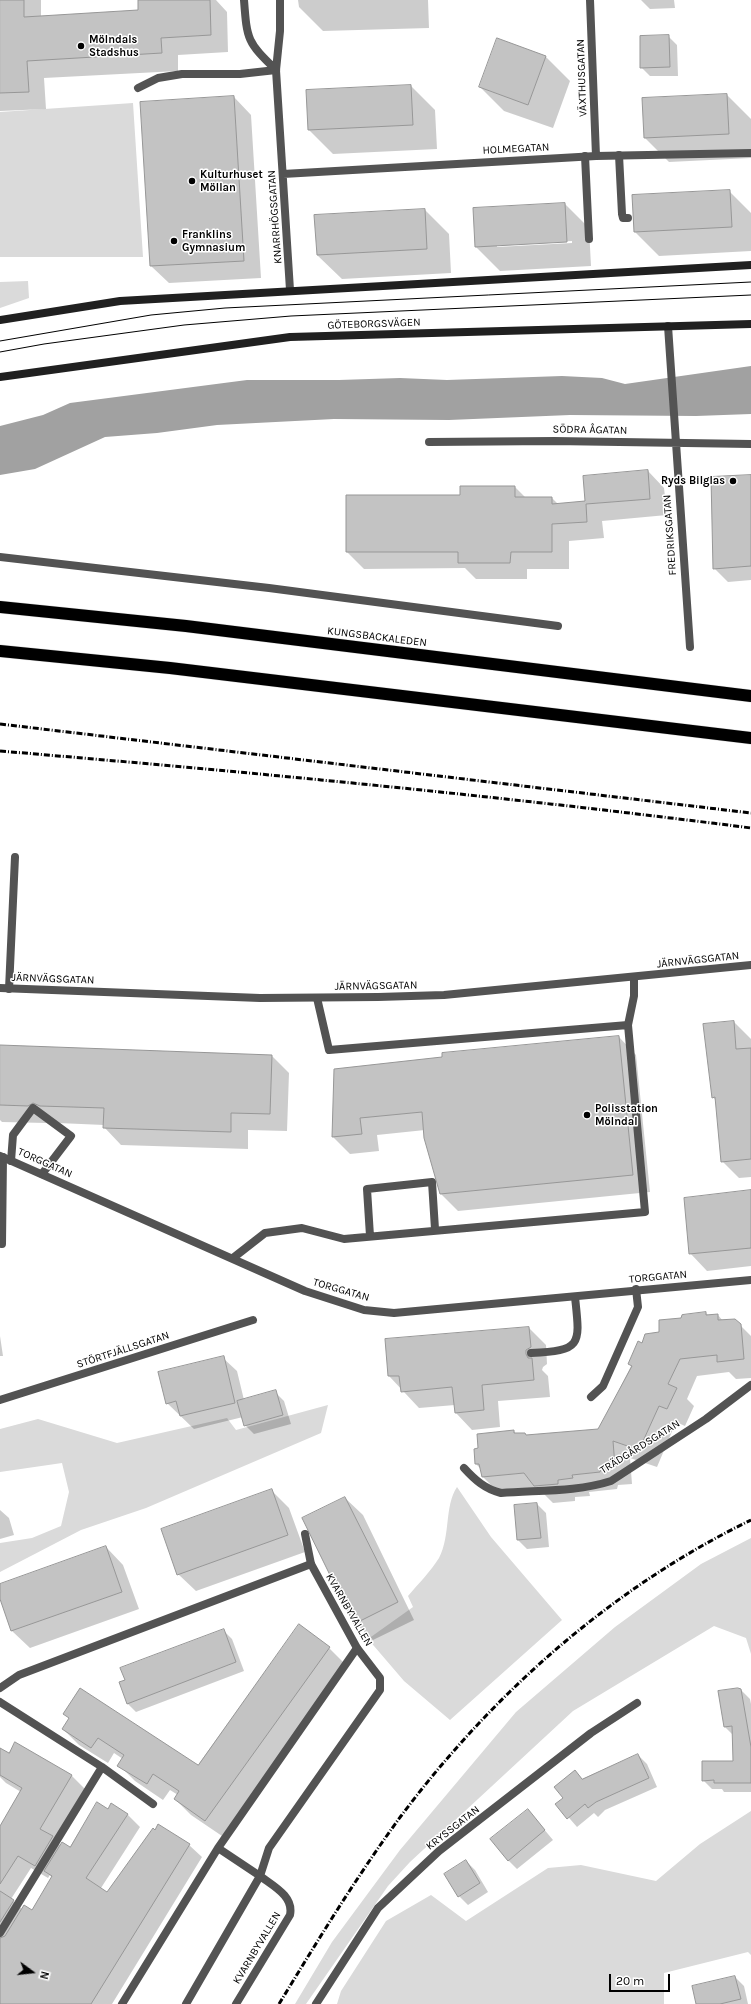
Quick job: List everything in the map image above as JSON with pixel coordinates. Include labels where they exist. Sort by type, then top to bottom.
[{"type":"highway","name":"KUNGSBACKALEDEN","points":[[0,607],[186,626],[751,696]]},
{"type":"highway","points":[[0,651],[170,668],[751,738]]},
{"type":"main road","points":[[0,320],[120,301],[290,290],[751,266]]},
{"type":"main road","name":"GÖTEBORGSVÄGEN","points":[[0,377],[290,337],[751,324]]},
{"type":"street","points":[[244,0],[246,33],[254,49],[276,70]]},
{"type":"street","name":"KNARRHÖGSGATAN","points":[[280,0],[280,31],[276,70],[290,290]]},
{"type":"street","name":"VÄXTHUSGATAN","points":[[590,0],[596,156]]},
{"type":"street","points":[[138,88],[158,78],[182,74],[240,74],[276,70]]},
{"type":"street","name":"HOLMEGATAN","points":[[283,174],[584,156],[751,153]]},
{"type":"street","points":[[619,155],[622,214],[623,218],[628,218]]},
{"type":"street","points":[[584,156],[588,240]]},
{"type":"street","name":"FREDRIKSGATAN","points":[[668,326],[690,647]]},
{"type":"street","name":"SÖDRA ÅGATAN","points":[[429,442],[554,441],[751,444]]},
{"type":"street","points":[[0,557],[239,584],[558,626]]},
{"type":"street","points":[[9,988],[15,857]]},
{"type":"street","name":"JÄRNVÄGSGATAN","points":[[0,988],[260,998],[444,995],[634,978],[751,965]]},
{"type":"street","points":[[233,1258],[265,1233],[302,1228],[344,1238],[645,1212],[628,1024],[634,996],[634,978]]},
{"type":"street","points":[[318,998],[329,1050],[628,1024]]},
{"type":"street","points":[[11,1161],[13,1135],[33,1108],[71,1136],[42,1174]]},
{"type":"street","points":[[1,1157],[2,1244]]},
{"type":"street","name":"TORGGATAN","points":[[1,1157],[233,1258],[305,1292],[364,1310],[394,1313],[751,1280]]},
{"type":"street","points":[[370,1236],[367,1188],[432,1182],[436,1229]]},
{"type":"street","points":[[591,1397],[603,1386],[638,1307],[636,1290]]},
{"type":"street","points":[[531,1353],[564,1351],[571,1347],[577,1333],[575,1297]]},
{"type":"street","name":"STÖRTFJÄLLSGATAN","points":[[0,1400],[253,1320]]},
{"type":"street","name":"TRÄDGÅRDSGATAN","points":[[464,1468],[490,1490],[501,1493],[578,1488],[602,1484],[611,1481],[700,1423],[751,1385]]},
{"type":"street","name":"KVARNBYVALLEN","points":[[236,2004],[285,1926],[291,1910],[286,1896],[260,1876],[269,1848],[380,1690],[380,1678],[357,1648],[311,1564],[305,1534]]},
{"type":"street","points":[[0,1688],[19,1675],[311,1564]]},
{"type":"street","points":[[122,2004],[218,1848],[357,1648]]},
{"type":"street","points":[[0,1702],[102,1767],[152,1804]]},
{"type":"street","name":"KRYSSGATAN","points":[[316,2004],[378,1908],[434,1856],[591,1733],[637,1703]]},
{"type":"street","points":[[0,1932],[102,1767]]},
{"type":"street","points":[[186,2004],[260,1876],[218,1848]]},
{"type":"shaded area","points":[[133,103],[143,257],[0,257],[0,112]]},
{"type":"shaded area","points":[[28,281],[29,298],[0,308],[0,282]]},
{"type":"shaded area","points":[[751,366],[751,414],[696,416],[570,415],[449,420],[334,419],[217,425],[157,433],[105,437],[35,469],[0,475],[0,426],[43,415],[70,403],[247,380],[339,380],[400,378],[447,380],[562,376],[602,378],[625,384]]},
{"type":"shaded area","points":[[328,1405],[321,1433],[146,1508],[81,1530],[0,1572],[0,1543],[32,1538],[61,1526],[69,1492],[62,1463],[0,1472],[0,1429],[38,1419],[117,1443],[227,1418],[236,1430]]},
{"type":"shaded area","points":[[457,1487],[491,1537],[562,1620],[450,1720],[404,1681],[368,1639],[413,1607],[408,1596],[439,1558],[445,1540],[450,1503]]},
{"type":"shaded area","points":[[751,1538],[751,1654],[746,1638],[714,1626],[573,1711],[410,1862],[388,1886],[306,2004],[295,2004],[332,1942],[400,1850],[516,1712],[615,1627],[701,1564]]},
{"type":"shaded area","points":[[751,1811],[751,1955],[748,1952],[664,1973],[664,2004],[337,2004],[341,1991],[386,1921],[431,1895],[466,1921],[548,1868],[581,1865],[656,1881],[700,1844]]},
{"type":"building","name":"Mölndals Stadshus","points":[[0,0],[24,0],[24,17],[138,10],[138,0],[210,0],[211,35],[161,38],[162,53],[27,61],[29,92],[0,93]]},
{"type":"building","points":[[669,35],[670,67],[640,68],[640,36]]},
{"type":"building","points":[[497,38],[546,56],[528,105],[479,87]]},
{"type":"building","points":[[411,85],[413,125],[308,130],[306,90]]},
{"type":"building","points":[[727,94],[729,134],[644,138],[642,98]]},
{"type":"building","name":"Kulturhuset Möllan","points":[[234,96],[244,261],[150,266],[140,102]]},
{"type":"building","points":[[730,190],[732,227],[634,232],[632,195]]},
{"type":"building","points":[[565,203],[567,242],[475,247],[473,208]]},
{"type":"building","points":[[425,209],[427,249],[317,255],[314,215]]},
{"type":"building","points":[[648,470],[650,499],[586,504],[587,522],[552,524],[552,552],[511,552],[510,563],[458,563],[458,552],[346,552],[346,495],[460,495],[460,486],[515,486],[515,497],[552,497],[552,504],[585,501],[583,476]]},
{"type":"building","points":[[751,475],[751,566],[713,569],[711,477]]},
{"type":"building","points":[[734,1021],[736,1049],[751,1048],[751,1159],[721,1162],[715,1097],[712,1098],[703,1024]]},
{"type":"building","name":"Polisstation Mölndal","points":[[619,1036],[633,1175],[440,1194],[424,1138],[422,1112],[360,1118],[362,1134],[332,1137],[334,1069],[442,1057],[442,1053]]},
{"type":"building","points":[[0,1045],[272,1055],[270,1114],[231,1113],[231,1132],[103,1128],[104,1108],[40,1106],[33,1103],[28,1106],[0,1105]]},
{"type":"building","points":[[751,1190],[751,1248],[689,1254],[684,1198]]},
{"type":"building","points":[[706,1312],[706,1315],[718,1314],[718,1320],[735,1319],[741,1324],[744,1359],[717,1362],[717,1355],[680,1359],[668,1384],[677,1388],[667,1409],[659,1406],[639,1450],[613,1441],[615,1466],[601,1468],[600,1472],[572,1475],[573,1478],[558,1480],[558,1484],[534,1486],[524,1473],[482,1477],[479,1464],[475,1464],[474,1449],[478,1448],[477,1434],[514,1430],[514,1433],[525,1433],[526,1435],[598,1429],[632,1366],[628,1364],[638,1341],[642,1343],[645,1334],[659,1332],[659,1320],[681,1318],[682,1315]]},
{"type":"building","points":[[529,1327],[531,1347],[526,1350],[526,1354],[528,1358],[532,1358],[534,1380],[482,1385],[484,1410],[455,1413],[452,1387],[401,1392],[399,1376],[388,1376],[385,1339]]},
{"type":"building","points":[[224,1356],[235,1403],[180,1416],[176,1401],[166,1404],[158,1372]]},
{"type":"building","points":[[276,1390],[283,1415],[244,1426],[237,1401]]},
{"type":"building","points":[[272,1489],[288,1535],[177,1575],[161,1529]]},
{"type":"building","points":[[345,1497],[398,1602],[354,1624],[302,1518]]},
{"type":"building","points":[[537,1503],[541,1538],[517,1540],[514,1505]]},
{"type":"building","points":[[106,1546],[122,1592],[11,1631],[0,1599],[0,1584]]},
{"type":"building","points":[[299,1624],[330,1647],[205,1821],[174,1799],[179,1791],[153,1774],[147,1784],[117,1766],[124,1755],[98,1738],[91,1748],[62,1729],[69,1718],[63,1714],[80,1688],[198,1765]]},
{"type":"building","points":[[224,1629],[236,1662],[127,1704],[119,1682],[125,1680],[120,1668]]},
{"type":"building","points":[[738,1688],[741,1689],[751,1747],[751,1783],[714,1783],[714,1780],[702,1781],[702,1761],[733,1761],[732,1726],[724,1727],[718,1691]]},
{"type":"building","points":[[15,1742],[72,1775],[40,1829],[53,1836],[35,1866],[18,1856],[0,1884],[0,1826],[22,1788],[0,1775],[0,1748],[9,1753]]},
{"type":"building","points":[[638,1754],[649,1778],[596,1802],[588,1808],[585,1804],[567,1819],[555,1804],[563,1798],[554,1787],[575,1770],[582,1779]]},
{"type":"building","points":[[97,1802],[108,1809],[111,1803],[128,1814],[86,1878],[107,1892],[153,1828],[155,1830],[158,1824],[190,1844],[91,2004],[0,2004],[0,1938],[5,1936],[24,1905],[32,1910],[52,1876],[44,1871],[62,1842],[70,1847]]},
{"type":"building","points":[[528,1809],[545,1830],[508,1861],[490,1839]]},
{"type":"building","points":[[466,1860],[480,1883],[458,1897],[444,1874]]},
{"type":"building","points":[[0,1891],[14,1900],[0,1922]]},
{"type":"building","points":[[735,1976],[741,1999],[720,2004],[696,2004],[692,1986]]},
{"type":"tram line","points":[[0,341],[151,315],[225,308],[751,282]]},
{"type":"tram line","points":[[0,352],[44,344],[184,325],[291,316],[751,295]]},
{"type":"railway","points":[[0,724],[751,813]]},
{"type":"railway","points":[[0,751],[376,785],[563,805],[751,828]]},
{"type":"railway","points":[[279,2004],[338,1908],[401,1816],[475,1727],[516,1686],[559,1647],[604,1611],[651,1577],[700,1547],[751,1520]]},
{"type":"place","name":"Mölndals Stadshus","points":[[81,46]]},
{"type":"place","name":"Kulturhuset Möllan","points":[[192,181]]},
{"type":"place","name":"Franklins Gymnasium","points":[[174,241]]},
{"type":"place","name":"Ryds Bilglas","points":[[733,481]]},
{"type":"place","name":"Polisstation Mölndal","points":[[587,1115]]}]
